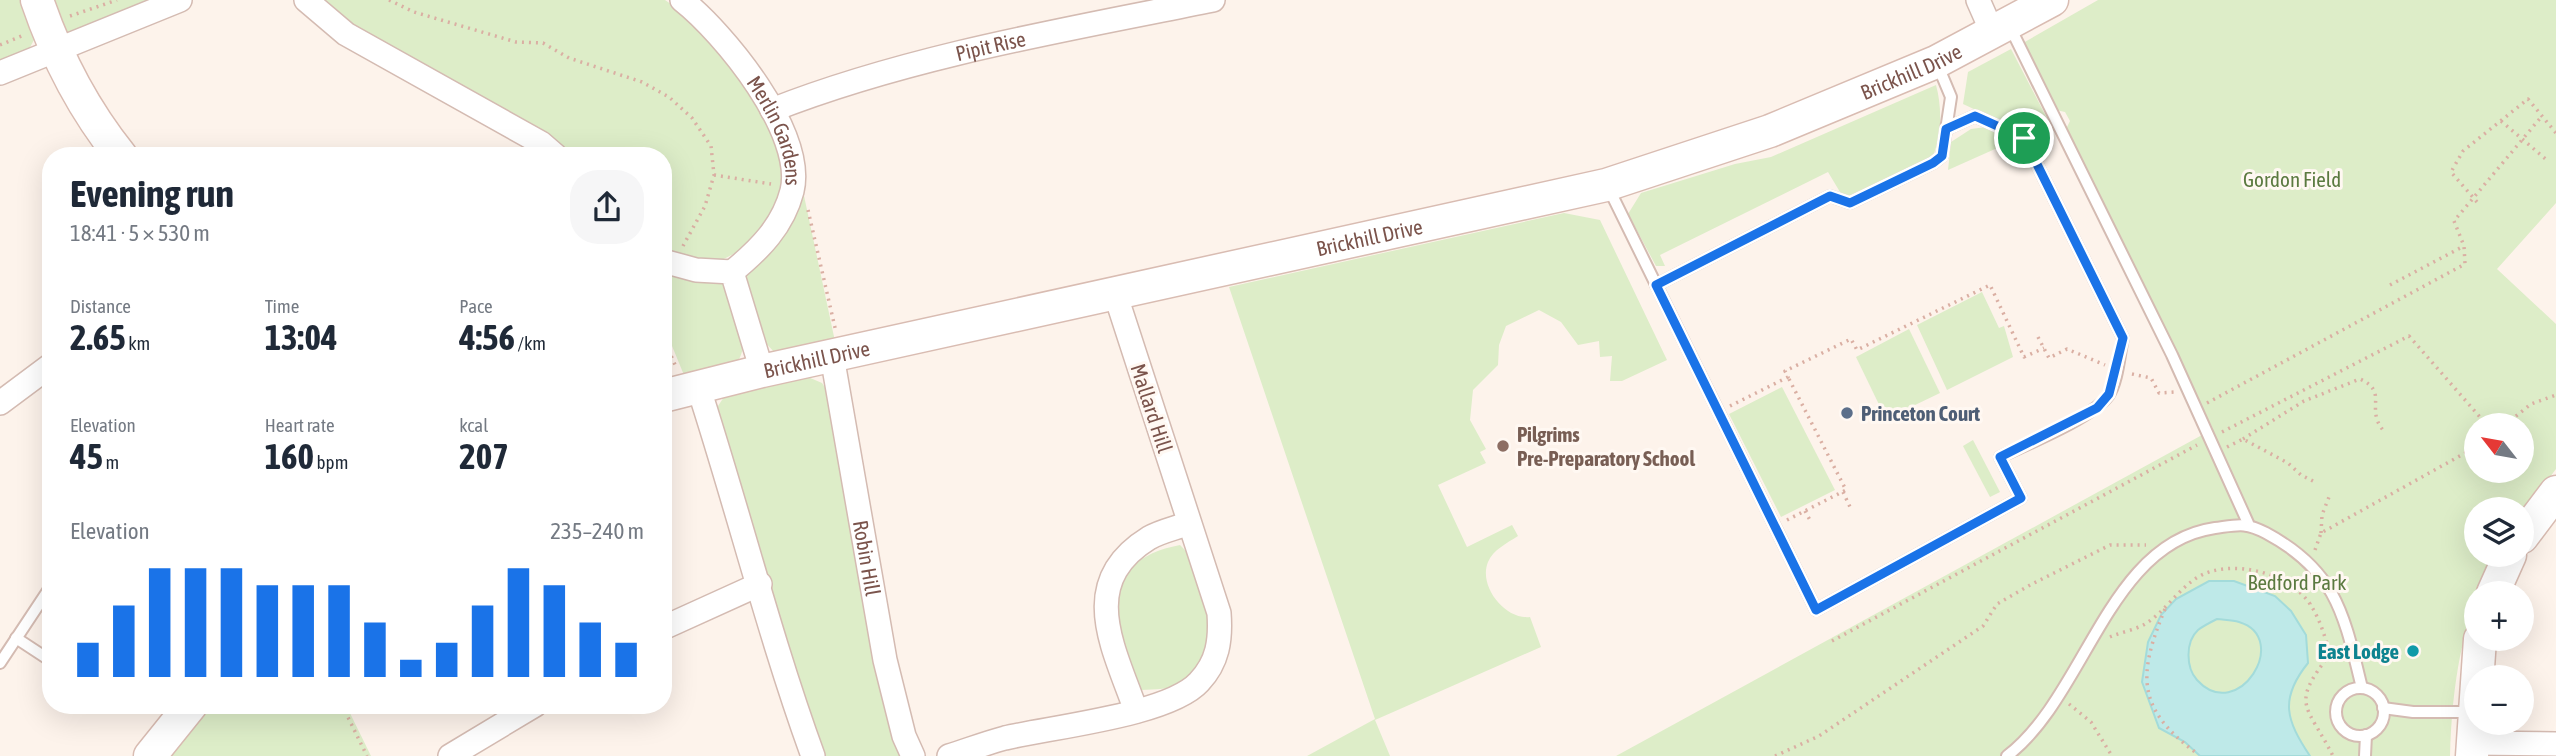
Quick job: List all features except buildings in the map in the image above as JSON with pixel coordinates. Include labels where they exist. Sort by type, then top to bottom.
[{"type":"street","points":[[37,0],[55,50],[83,100],[115,147]]},
{"type":"street","points":[[0,72],[180,0]]},
{"type":"street","points":[[306,0],[346,34],[545,147]]},
{"type":"street","name":"Merlin Gardens","points":[[682,0],[716,32],[751,74],[772,110],[788,150],[793,187],[782,219],[758,251],[732,272]]},
{"type":"street","name":"Pipit Rise","points":[[772,110],[839,84],[1083,26],[1213,0]]},
{"type":"street","points":[[1978,0],[2001,30]]},
{"type":"street","name":"Brickhill Drive","points":[[682,391],[762,371],[1606,185],[1770,131],[1936,62],[2001,30],[2052,0]]},
{"type":"street","points":[[672,264],[732,272],[762,371]]},
{"type":"street","name":"Mallard Hill","points":[[949,756],[1003,739],[1136,710],[1177,698],[1198,684],[1212,666],[1221,640],[1219,613],[1115,293]]},
{"type":"street","name":"Robin Hill","points":[[836,355],[885,660],[904,736],[913,756]]},
{"type":"street","points":[[0,403],[42,372]]},
{"type":"street","points":[[682,391],[760,584],[792,698],[813,756]]},
{"type":"street","points":[[2534,521],[2556,492]]},
{"type":"street","points":[[1136,710],[1112,642],[1104,607],[1109,581],[1122,559],[1150,537],[1189,523]]},
{"type":"street","points":[[672,624],[760,584]]},
{"type":"street","points":[[150,756],[184,714]]},
{"type":"street","points":[[450,756],[520,714]]},
{"type":"street","points":[[2472,750],[2556,744]]},
{"type":"lane","points":[[2001,30],[2172,355],[2248,523],[2307,559],[2328,586],[2345,619],[2362,688]]},
{"type":"lane","points":[[1656,285],[1830,196],[1850,203],[1933,163],[1942,156],[1951,97],[1936,62]]},
{"type":"lane","points":[[1606,185],[1816,610],[2021,498],[2000,457],[2097,408],[2109,394],[2116,370],[2123,338],[2024,138],[1975,116],[1946,129]]},
{"type":"lane","points":[[2007,756],[2021,745],[2060,697],[2130,583],[2153,555],[2198,530],[2248,523]]},
{"type":"lane","points":[[0,663],[42,599]]},
{"type":"lane","points":[[16,638],[42,655]]},
{"type":"lane","points":[[2362,688],[2376,694],[2383,708],[2378,728],[2366,736],[2350,734],[2343,729],[2336,714],[2340,699],[2346,692],[2362,688]]},
{"type":"lane","points":[[2383,708],[2413,712],[2464,712]]},
{"type":"lane","points":[[2365,756],[2366,736]]},
{"type":"path","points":[[389,0],[414,12],[516,42],[543,43],[569,58],[642,82],[668,97],[692,118],[711,146],[714,175],[705,206],[672,257]]},
{"type":"path","points":[[2475,200],[2451,172],[2452,166],[2463,151],[2528,99],[2556,133]]},
{"type":"path","points":[[2202,405],[2465,264],[2464,246],[2454,221],[2475,200],[2542,116]]},
{"type":"path","points":[[2501,121],[2548,161]]},
{"type":"path","points":[[714,175],[803,189],[836,355]]},
{"type":"path","points":[[2390,285],[2464,246]]},
{"type":"path","points":[[1776,533],[1781,523],[1846,490],[1785,371],[1851,339],[1857,350],[1990,285],[2024,357],[2043,348]]},
{"type":"path","points":[[1832,641],[2209,438],[2409,336],[2476,413]]},
{"type":"path","points":[[672,363],[682,391]]},
{"type":"path","points":[[1719,412],[1788,377]]},
{"type":"path","points":[[2216,453],[2304,401],[2360,379],[2372,384],[2377,394],[2374,414],[2383,430]]},
{"type":"path","points":[[2520,413],[2531,404],[2556,395]]},
{"type":"path","points":[[2243,439],[2288,463],[2301,475],[2315,482]]},
{"type":"path","points":[[2321,533],[2464,454]]},
{"type":"path","points":[[1843,492],[1851,509]]},
{"type":"path","points":[[2307,559],[2313,555],[2321,533],[2322,515],[2329,497]]},
{"type":"path","points":[[1805,511],[1811,522]]},
{"type":"path","points":[[1775,756],[1819,736],[1983,626],[1997,604],[2032,584],[2110,545],[2173,544]]},
{"type":"path","points":[[2089,647],[2144,625],[2195,578],[2230,568],[2261,572],[2283,582],[2309,602],[2330,654],[2308,683],[2304,703],[2333,756]]},
{"type":"path","points":[[2166,606],[2148,660],[2148,703],[2170,733],[2197,756]]},
{"type":"path","points":[[2060,697],[2091,722],[2112,756]]},
{"type":"path","points":[[346,714],[367,756]]},
{"type":"green space","points":[[0,0],[22,0],[35,38],[28,51],[0,64]]},
{"type":"green space","points":[[51,0],[166,0],[73,36],[66,32]]},
{"type":"green space","points":[[318,0],[665,0],[683,14],[722,55],[758,105],[772,130],[781,155],[785,177],[780,202],[761,231],[742,248],[722,260],[703,262],[672,257],[672,147],[551,147],[382,48]]},
{"type":"green space","points":[[2098,0],[2556,0],[2556,203],[2497,269],[2556,324],[2556,469],[2534,498],[2464,497],[2464,567],[2490,567],[2483,581],[2464,581],[2464,640],[2456,678],[2450,756],[1616,756],[2213,429],[2066,129],[2070,121],[2065,112],[2056,110],[2023,43]]},
{"type":"green space","points":[[2011,49],[2049,122],[2023,132],[1963,104],[1968,72]]},
{"type":"green space","points":[[1936,85],[1940,121],[1933,156],[1855,195],[1843,197],[1828,172],[1660,255],[1665,266],[1656,266],[1628,214],[1641,193],[1735,164],[1771,157]]},
{"type":"green space","points":[[1986,127],[2013,141],[1948,170],[1951,142],[1971,129]]},
{"type":"green space","points":[[800,177],[836,346],[775,353],[761,338],[746,278],[747,269]]},
{"type":"green space","points":[[1564,213],[1600,220],[1667,360],[1622,381],[1610,381],[1612,356],[1600,357],[1599,341],[1578,345],[1561,322],[1539,310],[1506,326],[1499,345],[1498,365],[1473,390],[1470,420],[1486,449],[1480,452],[1486,463],[1438,485],[1467,547],[1512,525],[1518,536],[1490,558],[1486,571],[1487,581],[1490,591],[1503,607],[1511,613],[1530,617],[1541,647],[1375,720],[1390,756],[1307,756],[1375,719],[1229,287]]},
{"type":"green space","points":[[672,272],[728,284],[742,329],[742,352],[738,361],[729,369],[714,375],[686,380],[672,346]]},
{"type":"green space","points":[[1982,292],[1999,328],[2004,326],[2013,357],[1947,390],[1917,325]]},
{"type":"green space","points":[[1909,329],[1940,393],[1886,419],[1856,357]]},
{"type":"green space","points":[[801,374],[822,383],[828,392],[900,756],[819,756],[716,409],[728,391]]},
{"type":"green space","points":[[1782,387],[1835,490],[1781,517],[1729,414]]},
{"type":"green space","points":[[1973,440],[2000,492],[1990,497],[1963,446]]},
{"type":"green space","points":[[1180,545],[1201,576],[1208,595],[1212,636],[1208,655],[1199,671],[1183,683],[1168,688],[1141,690],[1120,644],[1115,622],[1115,601],[1121,582],[1133,566],[1152,553]]},
{"type":"green space","points":[[206,714],[350,714],[371,756],[164,756],[180,734]]},
{"type":"water","points":[[2209,581],[2234,581],[2275,596],[2291,611],[2306,635],[2308,663],[2293,688],[2289,710],[2295,731],[2310,756],[2200,756],[2185,742],[2159,728],[2142,682],[2148,642],[2161,615],[2176,599]],"holes":[[[2217,619],[2239,622],[2254,631],[2261,644],[2260,659],[2253,674],[2242,686],[2228,692],[2213,691],[2197,680],[2189,662],[2189,648],[2194,635]]]},
{"type":"place","name":"Princeton Court","points":[[1847,413]]},
{"type":"place","name":"Pilgrims Pre-Preparatory School","points":[[1503,446]]},
{"type":"place","name":"East Lodge","points":[[2413,651]]},
{"type":"route","points":[[1975,116],[2024,138],[2123,338],[2109,394],[2097,408],[2000,457],[2021,498],[1816,610],[1656,285],[1830,196],[1850,203],[1933,163],[1942,156],[1946,129],[1975,116]]},
{"type":"park label","name":"Gordon Field","points":[[2292,179]]},
{"type":"park label","name":"Bedford Park","points":[[2297,582]]}]
